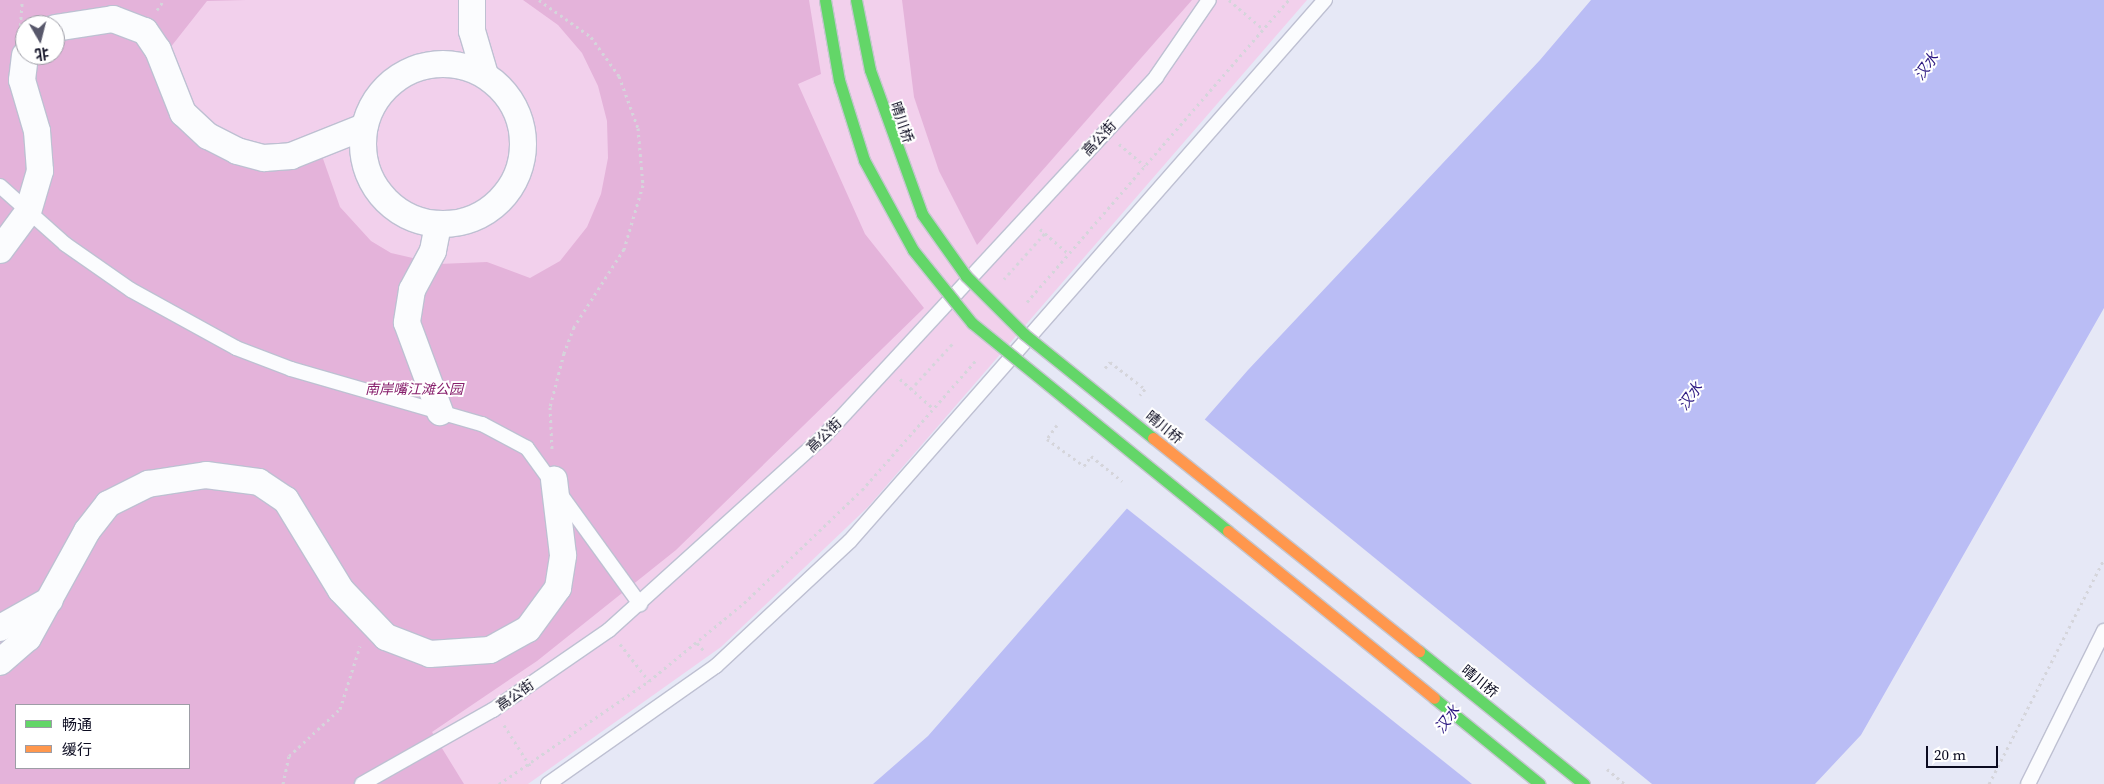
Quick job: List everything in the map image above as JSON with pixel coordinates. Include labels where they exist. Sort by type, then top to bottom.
[{"type":"main road","points":[[825,0],[839,80],[864,160],[913,250],[972,323],[1540,784]]},
{"type":"main road","name":"晴川桥","points":[[856,0],[870,70],[896,152],[922,214],[966,276],[1024,334],[1584,784]]},
{"type":"street","points":[[472,0],[472,31],[485,75]]},
{"type":"street","points":[[65,26],[113,19],[145,31],[158,50],[183,113],[208,136],[237,151],[264,158],[292,156],[364,127]]},
{"type":"street","points":[[449,64],[485,75],[499,86],[519,116],[523,133],[520,168],[502,199],[489,211],[456,224],[438,225],[395,209],[374,186],[364,158],[364,127],[376,99],[411,70],[449,64]]},
{"type":"street","points":[[0,250],[28,212],[37,187],[40,158],[22,80],[22,65]]},
{"type":"street","points":[[438,225],[433,252],[412,290],[407,324],[440,412]]},
{"type":"street","points":[[0,662],[28,638],[92,524],[108,504],[148,484],[197,475],[234,475],[274,489],[286,500],[341,590],[366,621],[407,648],[449,656],[490,650],[528,629],[552,601],[562,576],[562,531],[554,480]]},
{"type":"street","points":[[0,628],[50,600]]},
{"type":"lane","name":"高公街","points":[[362,784],[493,710],[640,604],[824,436],[889,368],[1156,77],[1209,0]]},
{"type":"lane","points":[[548,784],[716,666],[850,542],[1325,0]]},
{"type":"lane","points":[[0,186],[28,212],[131,290],[236,348],[291,369],[502,432],[527,448],[554,480],[640,604]]},
{"type":"lane","points":[[2028,784],[2104,631]]},
{"type":"path","points":[[22,0],[22,15]]},
{"type":"path","points":[[539,0],[591,37],[619,76],[638,128],[643,185],[624,249],[579,319],[564,353],[550,407],[554,480]]},
{"type":"path","points":[[1229,0],[1264,29]]},
{"type":"path","points":[[1030,308],[1024,304],[1070,254],[1289,0]]},
{"type":"path","points":[[1112,139],[1145,166]]},
{"type":"path","points":[[1009,288],[1002,282],[1045,233],[1070,254]]},
{"type":"path","points":[[934,408],[911,389],[953,341],[960,347]]},
{"type":"path","points":[[968,353],[982,365]]},
{"type":"path","points":[[499,784],[530,766],[649,681],[744,603],[830,522],[979,357]]},
{"type":"path","points":[[1049,419],[1057,426],[1047,439],[1084,466],[1092,456],[1130,487]]},
{"type":"path","points":[[1989,784],[2104,560]]},
{"type":"path","points":[[283,784],[289,756],[340,709],[366,621]]},
{"type":"path","points":[[632,658],[649,681]]},
{"type":"path","points":[[502,722],[530,766]]},
{"type":"green space","name":"南岸嘴江滩公园","points":[[0,0],[1307,0],[868,507],[721,647],[528,784],[0,784]]},
{"type":"green space","name":"南岸嘴江滩公园","points":[[0,0],[246,0],[207,1],[166,53],[187,104],[239,147],[321,153],[340,207],[371,241],[391,253],[439,264],[487,262],[530,278],[560,261],[587,227],[601,194],[608,158],[607,121],[598,86],[582,53],[558,25],[523,0],[809,0],[821,74],[798,84],[865,234],[924,308],[676,550],[537,661],[432,732],[464,784],[0,784]]},
{"type":"green space","points":[[902,0],[1192,0],[977,245],[939,171],[914,97]]},
{"type":"water","name":"汉水","points":[[1591,0],[2104,0],[2104,308],[1861,735],[1815,784],[873,784],[928,736],[1248,370],[1540,60]]},
{"type":"pier","points":[[1203,418],[1652,784],[1472,784],[1125,507]]},
{"type":"traffic: fast","points":[[825,0],[839,80],[864,160],[913,250],[972,323],[1228,531]]},
{"type":"traffic: fast","points":[[856,0],[870,70],[922,214],[966,276],[1024,334],[1153,438]]},
{"type":"traffic: fast","points":[[1419,651],[1584,784]]},
{"type":"traffic: fast","points":[[1434,698],[1540,784]]},
{"type":"traffic: slow","points":[[1153,438],[1419,651]]},
{"type":"traffic: slow","points":[[1228,531],[1434,698]]}]
